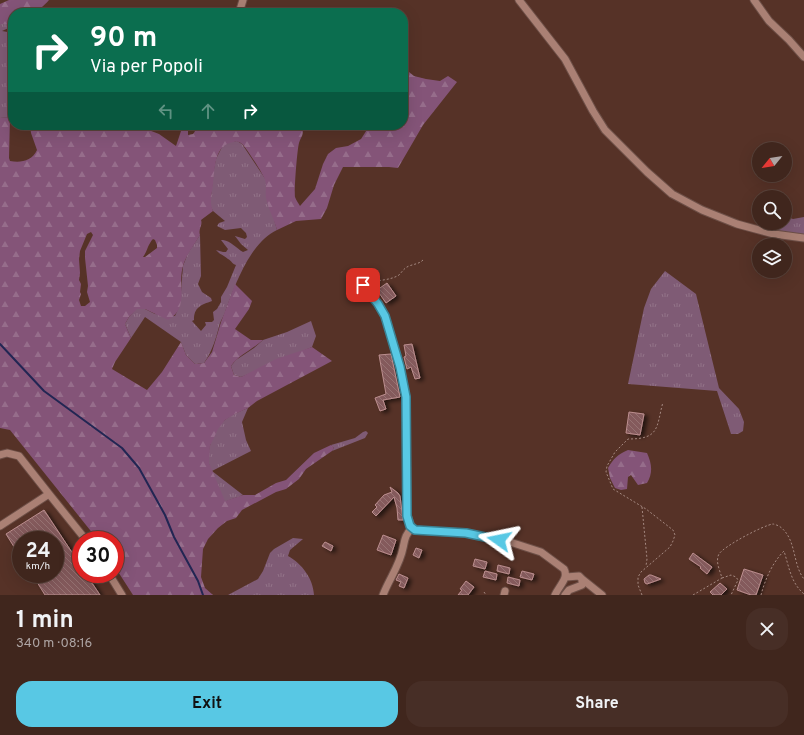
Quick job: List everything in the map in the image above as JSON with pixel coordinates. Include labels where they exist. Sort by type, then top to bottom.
[{"type":"street","points":[[519,0],[565,59],[601,124],[647,172],[672,194],[702,210],[731,222],[774,234],[804,238]]},
{"type":"street","points":[[754,0],[766,17],[804,57]]},
{"type":"street","points":[[363,285],[378,304],[385,316],[394,344],[404,385],[406,397],[407,516],[412,528],[415,530],[466,533],[510,542],[530,548],[544,555],[564,569],[566,577],[555,595]]},
{"type":"street","points":[[0,455],[7,453],[19,456],[79,531]]},
{"type":"street","points":[[0,526],[49,494]]},
{"type":"street","points":[[383,595],[399,564],[404,538],[412,528]]},
{"type":"street","points":[[566,577],[579,576],[602,595]]},
{"type":"street","points":[[565,595],[569,590],[582,584],[582,579]]},
{"type":"street","points":[[115,583],[122,595]]},
{"type":"path","points":[[363,285],[393,278],[400,274],[408,266],[423,260]]},
{"type":"path","points":[[642,595],[638,586],[638,577],[646,567],[670,547],[674,541],[675,535],[673,530],[642,507],[613,489],[606,472],[607,466],[615,452],[628,439],[647,438],[652,435],[656,428],[663,402]]},
{"type":"path","points":[[642,507],[647,559],[646,567]]},
{"type":"path","points":[[722,578],[718,555],[724,549],[756,531],[773,524],[779,526],[789,538],[796,562],[804,579]]},
{"type":"path","points":[[761,595],[764,583],[778,557],[784,551],[791,576],[798,589],[804,594]]},
{"type":"path","points":[[693,595],[722,578],[731,575],[736,577],[738,580],[731,595]]},
{"type":"green space","points":[[9,0],[49,0],[41,8],[8,8],[8,24],[0,24],[0,4]]},
{"type":"green space","points":[[0,24],[8,24],[8,28],[2,31],[8,32],[8,117],[0,118]]},
{"type":"green space","points":[[408,72],[414,76],[440,81],[448,76],[457,82],[423,125],[398,168],[343,167],[334,185],[327,208],[321,219],[296,221],[277,230],[266,198],[265,180],[254,161],[244,146],[239,142],[227,144],[223,147],[219,152],[215,165],[211,198],[213,211],[201,220],[200,235],[184,262],[181,281],[182,296],[179,309],[175,315],[168,320],[145,309],[137,309],[129,317],[125,324],[131,338],[112,369],[147,390],[162,372],[181,342],[186,355],[195,364],[204,363],[212,352],[235,284],[252,301],[249,309],[235,329],[251,340],[263,340],[231,366],[234,375],[241,377],[276,359],[312,347],[332,361],[235,414],[225,420],[218,429],[210,446],[209,463],[225,501],[243,495],[255,495],[276,483],[286,480],[314,453],[331,445],[334,448],[306,469],[299,479],[286,489],[276,492],[242,510],[236,518],[227,521],[208,539],[203,549],[201,577],[205,588],[213,595],[133,595],[124,581],[124,531],[91,531],[10,430],[0,428],[0,118],[8,117],[8,130],[10,130],[9,158],[10,161],[18,162],[29,159],[37,150],[31,130],[149,130],[159,134],[176,146],[182,130],[188,130],[188,135],[193,134],[196,130],[303,130],[298,147],[295,187],[295,197],[300,206],[315,189],[323,164],[328,154],[336,148],[348,146],[361,139],[367,130],[408,130]],"holes":[[[91,232],[93,235],[85,251],[88,286],[87,292],[90,302],[85,306],[81,306],[79,300],[81,294],[81,284],[79,280],[80,251],[87,234]],[[153,239],[157,245],[157,248],[143,257]]]},
{"type":"green space","points":[[237,141],[242,144],[266,180],[266,191],[277,230],[267,236],[259,244],[245,265],[220,323],[216,339],[210,353],[204,363],[195,364],[186,355],[181,342],[145,317],[131,338],[125,324],[136,309],[145,309],[155,314],[175,316],[180,305],[183,266],[188,253],[200,235],[201,276],[198,284],[202,292],[211,298],[212,301],[197,309],[194,320],[192,321],[201,331],[206,325],[205,322],[212,322],[214,320],[213,312],[217,309],[221,302],[221,297],[236,265],[216,250],[226,252],[228,249],[221,240],[223,240],[231,243],[243,252],[248,250],[235,236],[245,239],[247,237],[246,233],[241,228],[225,230],[217,226],[219,223],[225,221],[213,211],[210,205],[216,159],[223,145]]},
{"type":"green space","points":[[804,217],[804,237],[770,230],[792,230],[792,219]]},
{"type":"green space","points":[[665,271],[696,294],[719,388],[739,409],[744,422],[743,431],[738,434],[731,434],[717,391],[628,384],[644,308],[651,289]]},
{"type":"green space","points":[[311,321],[316,336],[312,347],[241,377],[234,375],[231,366],[236,360],[263,340],[287,332]]},
{"type":"green space","points":[[248,408],[242,422],[246,440],[251,451],[212,471],[243,495],[224,502],[210,469],[208,458],[210,446],[218,428],[226,419]]},
{"type":"green space","points":[[366,431],[368,433],[365,438],[332,451],[334,448],[331,445],[355,438]]},
{"type":"green space","points":[[628,450],[647,453],[651,465],[651,472],[647,483],[638,485],[631,475],[628,477],[627,489],[621,490],[615,488],[610,478],[608,468],[616,457]]},
{"type":"green space","points":[[293,538],[303,539],[290,550],[288,556],[298,563],[306,572],[314,595],[228,595],[258,579],[270,553]]},
{"type":"building","points":[[387,283],[396,296],[386,303],[377,290]]},
{"type":"building","points":[[412,344],[420,378],[415,379],[411,367],[407,369],[404,357],[406,356],[404,345]]},
{"type":"building","points":[[391,354],[400,397],[383,400],[386,409],[380,411],[375,398],[386,394],[379,355]]},
{"type":"building","points":[[629,412],[644,414],[640,435],[626,433]]},
{"type":"building","points":[[390,487],[400,496],[403,520],[398,520],[394,497],[376,516],[372,512],[377,507],[375,505],[384,495],[392,492]]},
{"type":"building","points":[[44,510],[58,531],[12,531],[12,544],[6,534]]},
{"type":"building","points":[[383,535],[396,540],[391,555],[377,550]]},
{"type":"building","points":[[64,540],[72,552],[72,583],[92,583],[100,595],[45,595],[38,583],[64,583]]},
{"type":"building","points":[[325,542],[333,546],[331,551],[322,546]]},
{"type":"building","points":[[416,548],[422,550],[419,558],[413,555]]},
{"type":"building","points":[[693,553],[712,567],[707,574],[700,568],[701,567],[689,559]]},
{"type":"building","points":[[475,559],[487,562],[485,569],[473,566]]},
{"type":"building","points":[[498,565],[510,568],[509,574],[497,571]]},
{"type":"building","points":[[744,569],[763,575],[756,595],[751,595],[737,590]]},
{"type":"building","points":[[485,571],[497,574],[496,580],[483,577]]},
{"type":"building","points":[[522,571],[534,574],[532,580],[520,577]]},
{"type":"building","points":[[399,574],[408,578],[404,588],[399,586],[401,582],[396,580]]},
{"type":"building","points":[[649,575],[661,579],[647,584],[645,583],[644,579]]},
{"type":"building","points":[[508,577],[520,580],[519,586],[507,583]]},
{"type":"building","points":[[466,581],[474,587],[468,595],[458,595],[462,590],[460,589]]},
{"type":"building","points":[[720,583],[727,589],[721,595],[713,595],[710,592]]},
{"type":"waterway","points":[[0,344],[44,391],[122,448],[139,468],[165,515],[174,537],[198,581],[203,595]]},
{"type":"route","points":[[363,285],[382,309],[388,323],[404,385],[406,397],[407,516],[410,526],[415,530],[466,533],[499,540]]}]
